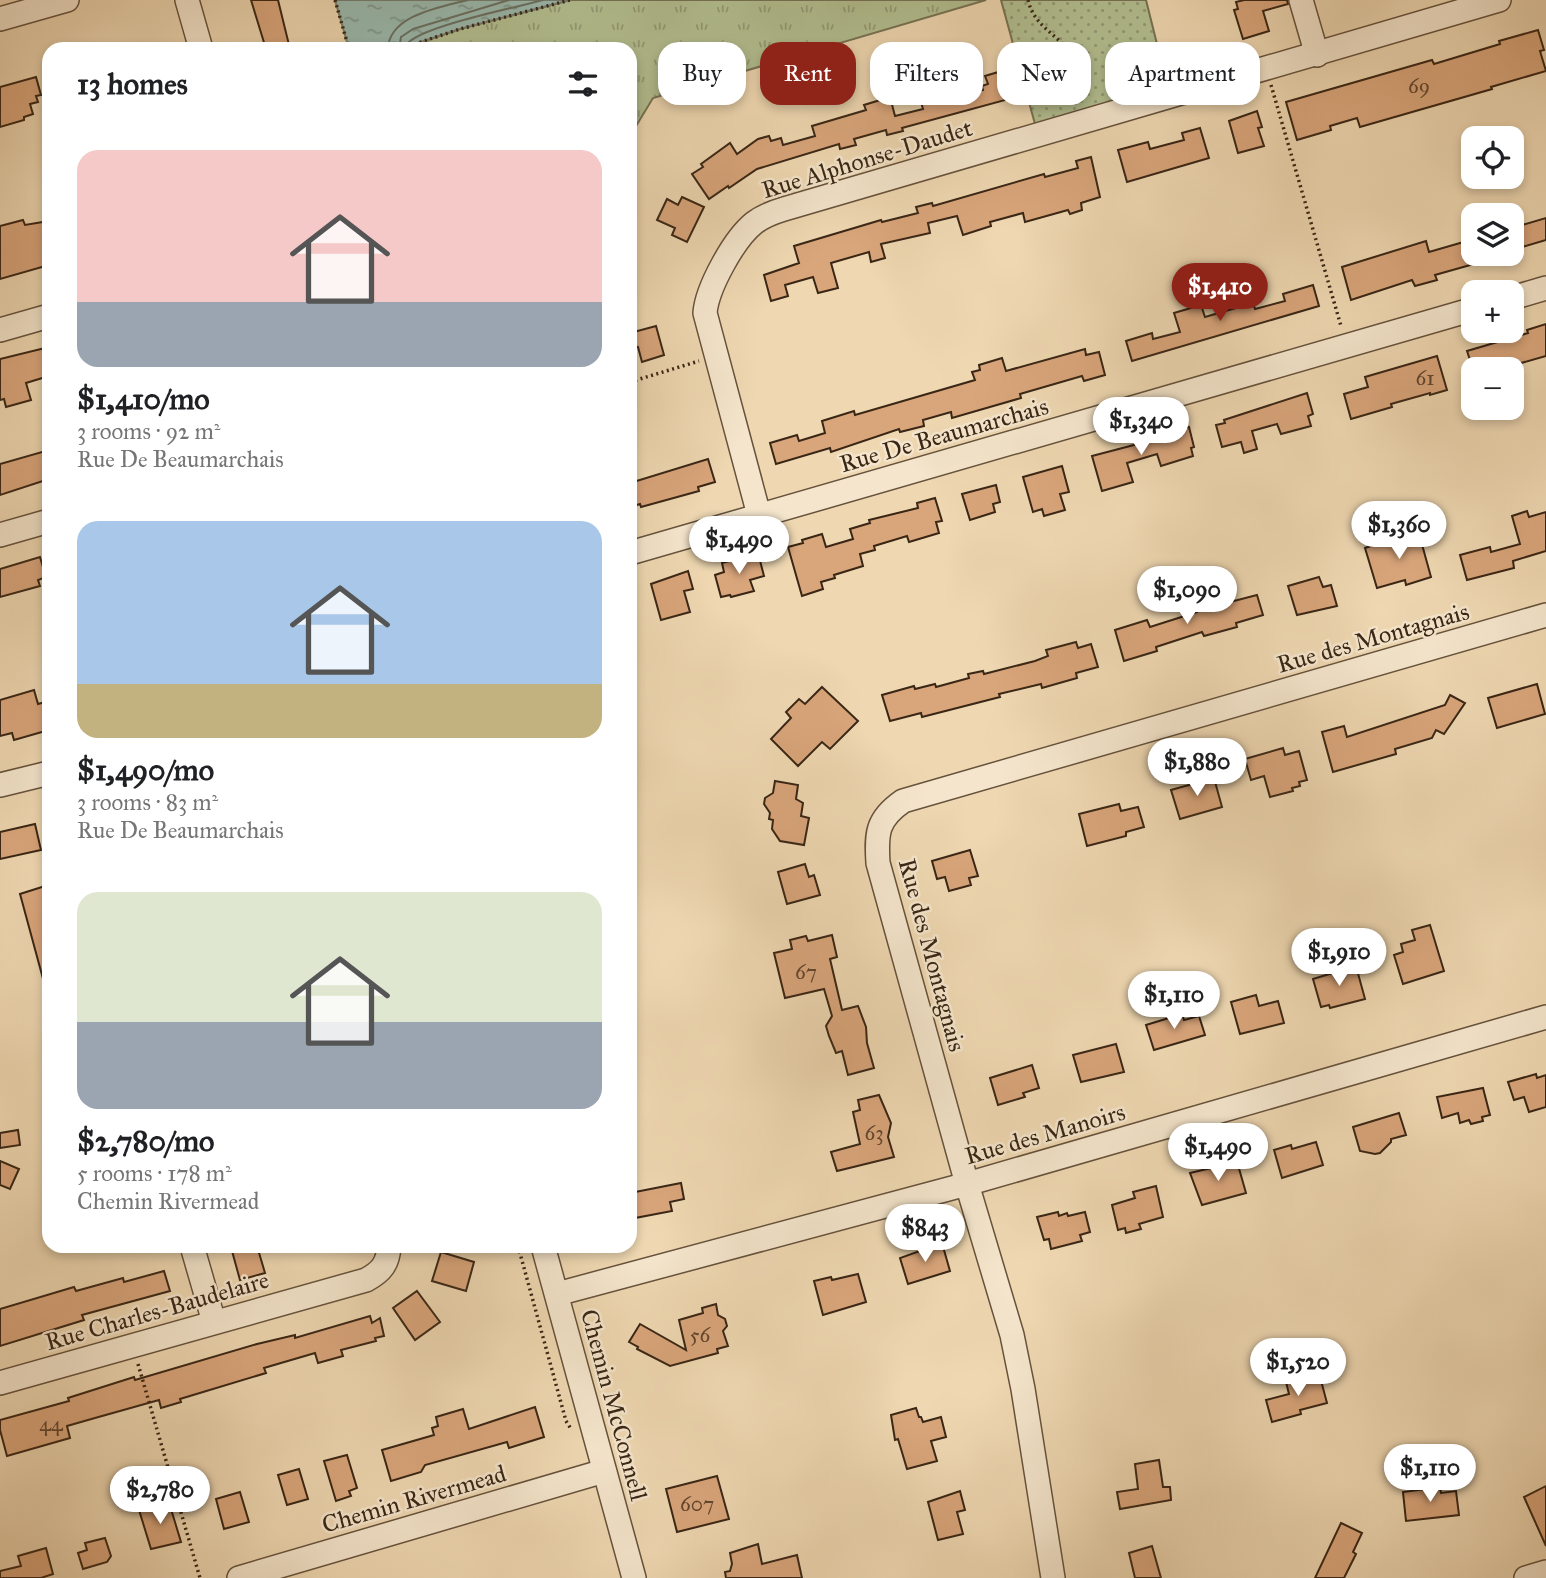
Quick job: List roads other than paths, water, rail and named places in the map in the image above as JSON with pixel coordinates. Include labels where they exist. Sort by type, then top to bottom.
[{"type":"street","points":[[0,19],[67,0]]},
{"type":"street","points":[[187,0],[199,42]]},
{"type":"street","points":[[1301,0],[1317,55]]},
{"type":"street","name":"Rue Alphonse-Daudet","points":[[759,515],[706,326],[706,301],[711,287],[736,245],[754,223],[784,209],[1499,0]]},
{"type":"street","points":[[1524,294],[1546,288]]},
{"type":"street","name":"Rue De Beaumarchais","points":[[637,551],[1461,313]]},
{"type":"street","points":[[0,330],[42,318]]},
{"type":"street","points":[[0,535],[42,523]]},
{"type":"street","name":"Rue des Montagnais","points":[[1053,1578],[1012,1335],[878,863],[879,826],[889,811],[903,801],[1546,615]]},
{"type":"street","points":[[0,785],[42,775]]},
{"type":"street","name":"Rue des Manoirs","points":[[557,1294],[967,1184],[1546,1017]]},
{"type":"street","points":[[194,1253],[214,1322]]},
{"type":"street","name":"Rue Charles-Baudelaire","points":[[0,1383],[366,1280],[378,1274],[386,1264],[388,1253]]},
{"type":"street","name":"Chemin McConnell","points":[[545,1253],[634,1578]]},
{"type":"street","name":"Chemin Rivermead","points":[[239,1578],[604,1471]]},
{"type":"street","points":[[1526,1578],[1546,1572]]},
{"type":"water","points":[[335,0],[570,0],[421,42],[347,42]]}]
